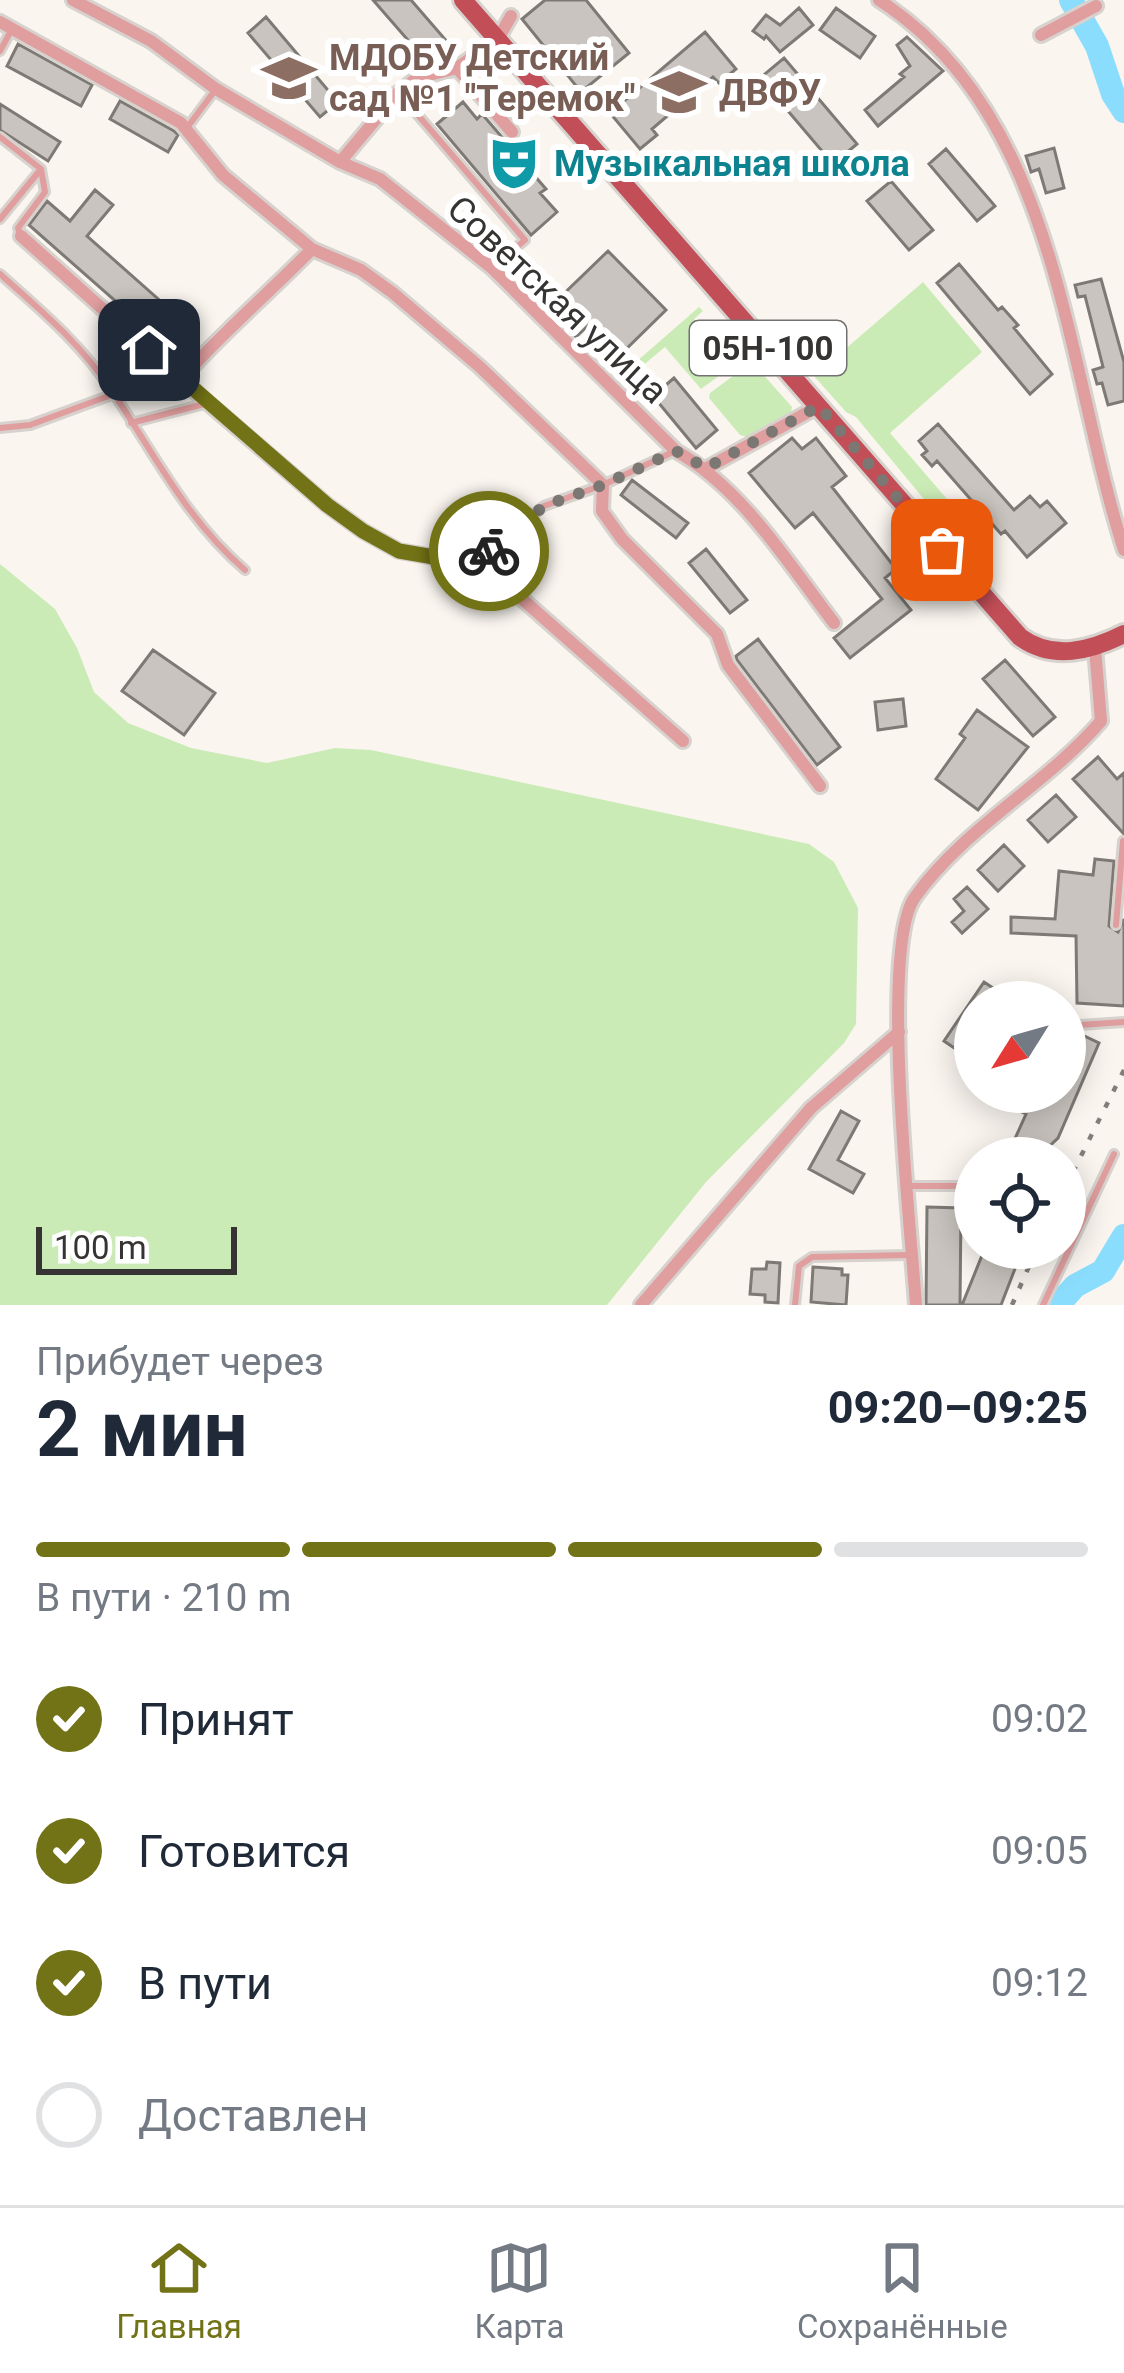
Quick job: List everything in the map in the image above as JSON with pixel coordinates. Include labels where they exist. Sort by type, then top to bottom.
[{"type":"main road","name":"05Н-100","points":[[464,0],[1020,637],[1034,647],[1061,653],[1094,648],[1124,634]]},
{"type":"street","name":"Советская улица","points":[[73,0],[151,41],[216,89],[340,162],[380,179],[493,268],[676,451],[706,468],[834,623]]},
{"type":"street","points":[[879,0],[923,31],[948,58],[985,105],[1013,164],[1055,270],[1099,472],[1124,550]]},
{"type":"street","points":[[1041,35],[1096,6]]},
{"type":"street","points":[[340,162],[398,93],[417,78],[457,68],[498,39],[511,16]]},
{"type":"street","points":[[6,25],[186,129],[223,175],[312,249],[361,270],[394,293],[513,397],[603,485],[602,511],[622,538],[717,634],[728,665],[820,786]]},
{"type":"street","points":[[457,68],[512,131]]},
{"type":"street","points":[[21,236],[208,403],[363,531],[399,551],[463,562],[477,559],[683,741]]},
{"type":"street","points":[[181,379],[312,249]]},
{"type":"street","points":[[706,468],[819,406]]},
{"type":"street","points":[[916,1305],[898,1032],[904,916],[915,896],[953,855],[1101,721],[1094,648]]},
{"type":"street","points":[[641,1305],[811,1108],[898,1032]]},
{"type":"lane","points":[[0,51],[6,25]]},
{"type":"lane","points":[[186,129],[216,89]]},
{"type":"lane","points":[[398,93],[525,240],[493,268]]},
{"type":"lane","points":[[0,137],[41,169],[45,191],[18,228],[21,236]]},
{"type":"lane","points":[[0,219],[41,169]]},
{"type":"lane","points":[[0,274],[77,344],[164,477],[212,541],[245,571]]},
{"type":"lane","points":[[0,428],[30,425],[114,394]]},
{"type":"lane","points":[[131,423],[208,403]]},
{"type":"lane","points":[[477,559],[544,506],[676,451]]},
{"type":"lane","points":[[1116,925],[1123,842]]},
{"type":"lane","points":[[1086,1025],[1124,1022]]},
{"type":"lane","points":[[1043,1305],[1114,1154]]},
{"type":"lane","points":[[908,1186],[954,1186]]},
{"type":"lane","points":[[795,1305],[799,1266],[812,1257],[913,1255]]},
{"type":"green space","points":[[923,282],[982,352],[890,433],[966,521],[952,533],[856,417],[814,376]]},
{"type":"green space","points":[[699,307],[703,311],[694,319],[715,344],[726,336],[742,359],[701,389],[665,347],[617,387],[612,383]]},
{"type":"green space","points":[[752,362],[792,407],[791,412],[747,437],[740,435],[709,398]]},
{"type":"green space","points":[[0,564],[55,609],[94,692],[128,723],[191,748],[267,763],[335,748],[371,750],[809,844],[834,862],[858,908],[856,1024],[844,1043],[706,1182],[607,1305],[0,1305]]},
{"type":"building","points":[[373,0],[411,0],[450,45],[427,65],[415,68],[397,47],[407,39]]},
{"type":"building","points":[[545,0],[586,0],[629,53],[581,92],[522,19]]},
{"type":"building","points":[[799,8],[813,25],[780,52],[766,36],[753,31],[766,15],[780,25]]},
{"type":"building","points":[[836,8],[875,36],[860,58],[820,30]]},
{"type":"building","points":[[266,17],[338,102],[320,117],[248,33]]},
{"type":"building","points":[[705,32],[736,69],[719,83],[713,77],[652,129],[657,135],[640,149],[610,113]]},
{"type":"building","points":[[907,37],[943,71],[878,126],[865,110],[904,77],[900,74],[910,66],[897,45]]},
{"type":"building","points":[[18,44],[92,85],[81,106],[7,66]]},
{"type":"building","points":[[784,58],[857,144],[833,164],[760,78]]},
{"type":"building","points":[[120,101],[178,135],[168,152],[110,119]]},
{"type":"building","points":[[463,102],[477,119],[482,114],[507,143],[515,142],[525,154],[520,159],[546,189],[540,193],[557,212],[531,235],[437,124]]},
{"type":"building","points":[[0,104],[60,142],[48,161],[0,130]]},
{"type":"building","points":[[1054,148],[1064,188],[1046,193],[1039,169],[1031,172],[1026,156]]},
{"type":"building","points":[[946,149],[995,206],[977,221],[929,164]]},
{"type":"building","points":[[891,181],[933,230],[909,250],[867,201]]},
{"type":"building","points":[[95,190],[113,205],[87,236],[191,328],[171,350],[29,225],[47,201],[70,221]]},
{"type":"building","points":[[608,251],[666,310],[622,353],[592,322],[576,337],[548,309]]},
{"type":"building","points":[[959,264],[998,310],[1002,307],[1018,325],[1014,328],[1052,374],[1030,394],[937,283]]},
{"type":"building","points":[[1101,279],[1124,362],[1124,401],[1108,405],[1093,370],[1103,367],[1085,296],[1078,297],[1075,285]]},
{"type":"building","points":[[674,378],[717,430],[696,448],[653,396]]},
{"type":"building","points":[[938,424],[1014,510],[1030,496],[1040,507],[1047,501],[1066,523],[1027,557],[937,461],[932,466],[922,455],[927,451],[919,441]]},
{"type":"building","points":[[792,438],[802,449],[816,438],[846,476],[832,487],[896,569],[885,578],[911,610],[850,658],[834,638],[882,599],[813,513],[795,528],[749,473]]},
{"type":"building","points":[[632,480],[688,523],[676,538],[621,495]]},
{"type":"building","points":[[706,549],[747,600],[730,613],[689,563]]},
{"type":"building","points":[[758,639],[840,747],[817,765],[737,660]]},
{"type":"building","points":[[153,650],[215,693],[184,735],[122,691]]},
{"type":"building","points":[[1005,660],[1055,717],[1033,736],[983,679]]},
{"type":"building","points":[[903,699],[906,726],[878,730],[875,702]]},
{"type":"building","points":[[977,710],[1028,747],[978,810],[936,779],[965,738],[960,734]]},
{"type":"building","points":[[1098,757],[1117,779],[1124,773],[1124,834],[1073,779]]},
{"type":"building","points":[[1056,795],[1076,817],[1048,842],[1028,820]]},
{"type":"building","points":[[1004,845],[1024,866],[998,891],[978,870]]},
{"type":"building","points":[[1095,859],[1114,861],[1109,926],[1118,932],[1124,919],[1124,1006],[1086,1004],[1086,981],[1077,981],[1076,936],[1011,933],[1011,917],[1055,919],[1059,871],[1093,875]]},
{"type":"building","points":[[967,887],[988,909],[962,933],[952,922],[964,911],[954,899]]},
{"type":"building","points":[[954,1026],[954,1048],[944,1041]]},
{"type":"building","points":[[1086,1037],[1099,1043],[1086,1073]]},
{"type":"building","points":[[841,1111],[859,1121],[838,1160],[864,1174],[853,1193],[809,1169]]},
{"type":"building","points":[[1069,1113],[1058,1137],[1016,1137],[1026,1114]]},
{"type":"building","points":[[927,1207],[954,1208],[954,1269],[960,1269],[960,1305],[926,1305]]},
{"type":"building","points":[[767,1262],[780,1263],[778,1303],[765,1302],[765,1295],[750,1294],[752,1269],[766,1269]]},
{"type":"building","points":[[813,1267],[842,1269],[842,1275],[848,1275],[846,1305],[811,1302]]},
{"type":"building","points":[[977,1269],[1015,1269],[1001,1305],[962,1305]]},
{"type":"waterway","points":[[1071,0],[1097,46],[1113,94],[1124,111]]},
{"type":"waterway","points":[[1058,1305],[1075,1286],[1103,1271],[1124,1236]]},
{"type":"railway","points":[[1086,1146],[1124,1070]]},
{"type":"railway","points":[[1012,1305],[1028,1269]]},
{"type":"way so far","points":[[489,551],[544,506],[562,498],[603,485],[676,451],[706,468],[819,406],[942,550]]},
{"type":"place","name":"МДОБУ Детский сад №1 \"Теремок\"","points":[[289,78]]},
{"type":"place","name":"ДВФУ","points":[[679,92]]},
{"type":"place","name":"Музыкальная школа","points":[[514,163]]},
{"type":"route","points":[[149,350],[363,531],[399,551],[463,562],[489,551]]}]
